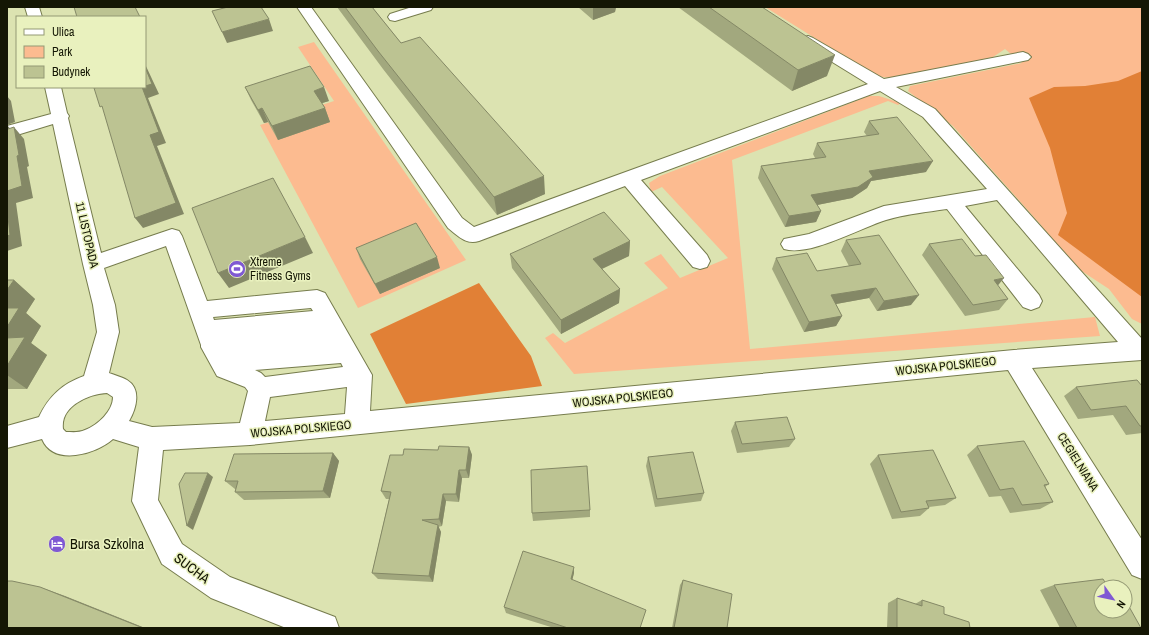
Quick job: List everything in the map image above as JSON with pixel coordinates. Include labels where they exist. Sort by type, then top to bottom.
[{"type":"street","points":[[304,7],[455,223],[472,236],[880,85],[1023,57]]},
{"type":"street","points":[[395,17],[426,7]]},
{"type":"street","name":"WOJSKA POLSKIEGO","points":[[794,32],[880,85],[930,113],[1140,350]]},
{"type":"street","name":"11 LISTOPADA","points":[[53,88],[61,116],[93,264],[104,305],[108,332],[94,384]]},
{"type":"street","points":[[7,132],[61,116]]},
{"type":"street","points":[[628,178],[700,261]]},
{"type":"street","points":[[791,244],[811,241],[884,213],[1002,193]]},
{"type":"street","points":[[951,202],[1031,301]]},
{"type":"street","points":[[93,264],[172,236],[210,338],[225,369],[253,380],[260,388]]},
{"type":"street","points":[[210,338],[317,299],[360,375],[357,424]]},
{"type":"street","points":[[210,338],[338,336]]},
{"type":"street","points":[[210,338],[338,336]]},
{"type":"street","name":"WOJSKA POLSKIEGO","points":[[110,427],[152,439],[250,434],[1014,360],[1140,350]]},
{"type":"street","name":"CEGIELNIANA","points":[[1014,360],[1142,565]]},
{"type":"street","points":[[260,388],[360,375]]},
{"type":"street","points":[[109,383],[120,388],[125,398],[123,410],[115,423],[103,434],[89,441],[74,444],[61,442],[52,436],[50,426],[53,413],[64,400],[78,390],[94,384],[109,383]]},
{"type":"street","points":[[250,434],[260,388]]},
{"type":"street","points":[[7,437],[50,426]]},
{"type":"street","name":"SUCHA","points":[[152,439],[146,501],[172,554],[221,588],[324,628]]},
{"type":"green space","points":[[765,7],[1142,7],[1142,324],[1132,319],[1109,289],[1074,266],[1040,224],[953,126],[908,91],[910,86],[1022,63],[1005,49],[993,57],[897,79],[876,76]]},
{"type":"green space","points":[[314,42],[466,260],[358,308],[260,125],[334,101],[298,47]]},
{"type":"green space","points":[[869,96],[879,96],[901,103],[898,105],[888,101],[732,160],[750,349],[1095,317],[1100,336],[574,374],[545,338],[553,333],[565,343],[668,288],[644,263],[661,254],[680,278],[728,258],[662,187],[651,192],[649,183],[660,176]]},
{"type":"shaded area","points":[[1142,71],[1142,297],[1058,235],[1067,213],[1050,148],[1029,98],[1054,87],[1085,86],[1118,81]]},
{"type":"shaded area","points":[[479,283],[531,356],[542,386],[406,404],[370,334]]},
{"type":"building","points":[[74,7],[135,7],[140,16],[77,16]]},
{"type":"building","points":[[228,7],[261,7],[269,19],[222,32],[212,11]]},
{"type":"building","points":[[345,7],[372,7],[401,43],[420,37],[544,176],[494,197]]},
{"type":"building","points":[[709,7],[762,7],[835,55],[798,70]]},
{"type":"building","points":[[310,66],[324,87],[314,91],[325,108],[272,126],[262,108],[258,110],[245,87]]},
{"type":"building","points":[[146,69],[152,84],[146,86]]},
{"type":"building","points":[[94,88],[142,88],[159,132],[150,135],[176,203],[135,218],[102,106],[100,107]]},
{"type":"building","points":[[897,117],[933,161],[869,171],[873,177],[858,187],[811,195],[821,211],[789,216],[761,166],[826,157],[817,143],[879,134],[869,121]]},
{"type":"building","points":[[7,125],[8,129],[14,127],[22,186],[7,191]]},
{"type":"building","points":[[273,178],[305,237],[218,273],[192,208]]},
{"type":"building","points":[[7,208],[10,235],[7,236]]},
{"type":"building","points":[[604,212],[630,241],[593,259],[620,289],[561,320],[510,254]]},
{"type":"building","points":[[416,223],[437,257],[375,284],[356,248]]},
{"type":"building","points":[[879,235],[919,295],[884,301],[876,288],[831,295],[842,316],[809,322],[776,258],[807,253],[817,271],[861,264],[846,240]]},
{"type":"building","points":[[962,239],[975,256],[986,255],[1004,278],[994,280],[1008,299],[973,305],[929,244]]},
{"type":"building","points":[[7,280],[14,280],[7,290]]},
{"type":"building","points":[[7,308],[19,308],[7,327]]},
{"type":"building","points":[[25,337],[7,366],[7,338]]},
{"type":"building","points":[[1137,380],[1142,386],[1142,426],[1140,426],[1126,406],[1091,410],[1076,387]]},
{"type":"building","points":[[787,417],[795,439],[742,444],[735,422]]},
{"type":"building","points":[[1024,441],[1049,484],[1044,485],[1053,502],[1022,505],[1013,488],[1000,490],[977,446]]},
{"type":"building","points":[[439,446],[469,447],[466,470],[459,470],[456,494],[443,494],[439,519],[422,520],[438,525],[429,576],[372,573],[391,492],[381,491],[390,455],[403,455],[404,449],[438,450]]},
{"type":"building","points":[[933,450],[956,498],[926,501],[929,508],[901,512],[878,455]]},
{"type":"building","points":[[693,452],[704,493],[657,499],[648,457]]},
{"type":"building","points":[[333,453],[323,491],[235,492],[238,481],[225,481],[234,454]]},
{"type":"building","points":[[587,466],[590,510],[532,513],[531,470]]},
{"type":"building","points":[[185,473],[208,473],[187,526],[179,484]]},
{"type":"building","points":[[523,551],[574,567],[571,579],[646,610],[640,628],[568,628],[504,607]]},
{"type":"building","points":[[683,580],[732,594],[727,628],[674,628]]},
{"type":"building","points":[[1093,580],[1093,619],[1133,619],[1133,614],[1141,628],[1077,628],[1054,585]]},
{"type":"building","points":[[7,581],[40,587],[143,628],[7,628]]},
{"type":"building","points":[[897,598],[922,606],[922,600],[944,607],[944,614],[969,622],[970,628],[897,628]]},
{"type":"place","name":"Xtreme Fitness Gyms","points":[[237,269]]},
{"type":"place","name":"Bursa Szkolna","points":[[57,544]]}]
